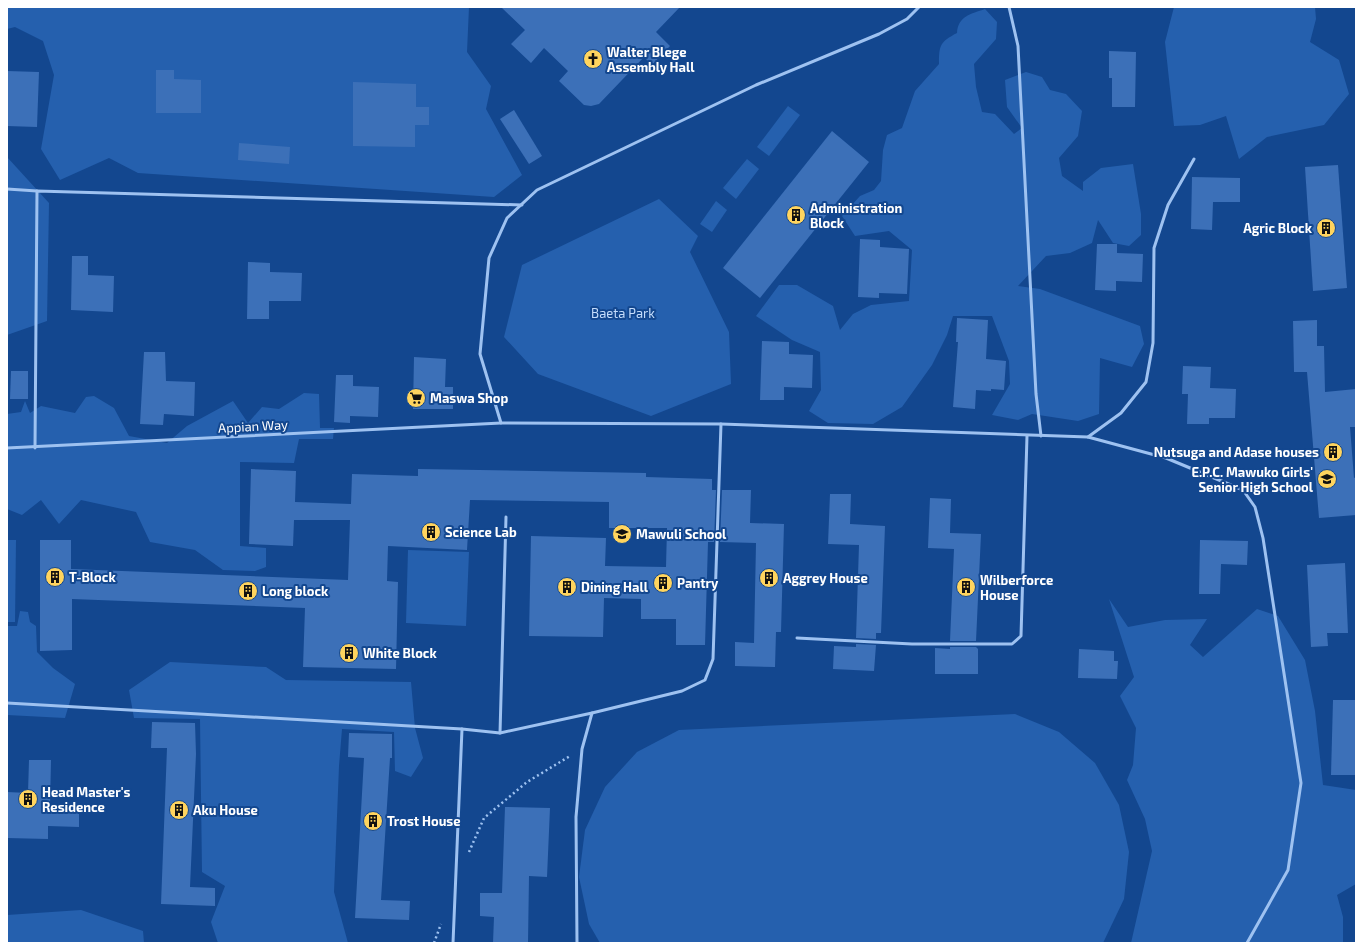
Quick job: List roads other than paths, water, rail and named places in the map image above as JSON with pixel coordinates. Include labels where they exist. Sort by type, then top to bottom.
[{"type":"lane","points":[[501,423],[480,354],[489,258],[507,218],[537,190],[756,85],[879,34],[908,19],[919,7]]},
{"type":"lane","points":[[1009,7],[1018,46],[1035,386],[1041,436]]},
{"type":"lane","points":[[1088,437],[1121,413],[1146,382],[1153,343],[1154,248],[1168,205],[1194,159]]},
{"type":"lane","points":[[7,189],[522,205]]},
{"type":"lane","points":[[35,448],[36,191]]},
{"type":"lane","name":"Appian Way","points":[[7,448],[35,448],[501,423],[722,424],[1088,437],[1166,458],[1243,490],[1255,507],[1263,538],[1301,783],[1288,870],[1247,943]]},
{"type":"lane","points":[[7,704],[462,729],[500,733],[592,714],[682,691],[705,680],[713,659],[722,424]]},
{"type":"lane","points":[[796,638],[912,644],[1012,644],[1021,636],[1027,436]]},
{"type":"lane","points":[[500,733],[506,517]]},
{"type":"lane","points":[[577,943],[576,817],[582,749],[592,714]]},
{"type":"lane","points":[[453,943],[462,729]]},
{"type":"place","name":"Walter Blege Assembly Hall","points":[[593,59]]},
{"type":"place","name":"Administration Block","points":[[796,215]]},
{"type":"place","name":"Agric Block","points":[[1326,228]]},
{"type":"place","name":"Maswa Shop","points":[[416,398]]},
{"type":"place","name":"Nutsuga and Adase houses","points":[[1333,452]]},
{"type":"place","name":"E.P.C. Mawuko Girls' Senior High School","points":[[1327,479]]},
{"type":"place","name":"Science Lab","points":[[431,532]]},
{"type":"place","name":"Mawuli School","points":[[622,534]]},
{"type":"place","name":"T-Block","points":[[55,577]]},
{"type":"place","name":"Aggrey House","points":[[769,578]]},
{"type":"place","name":"Pantry","points":[[663,583]]},
{"type":"place","name":"Dining Hall","points":[[567,587]]},
{"type":"place","name":"Wilberforce House","points":[[966,587]]},
{"type":"place","name":"Long block","points":[[248,591]]},
{"type":"place","name":"White Block","points":[[349,653]]},
{"type":"place","name":"Head Master's Residence","points":[[28,799]]},
{"type":"place","name":"Aku House","points":[[179,810]]},
{"type":"place","name":"Trost House","points":[[373,821]]},
{"type":"park label","name":"Baeta Park","points":[[623,313]]}]
